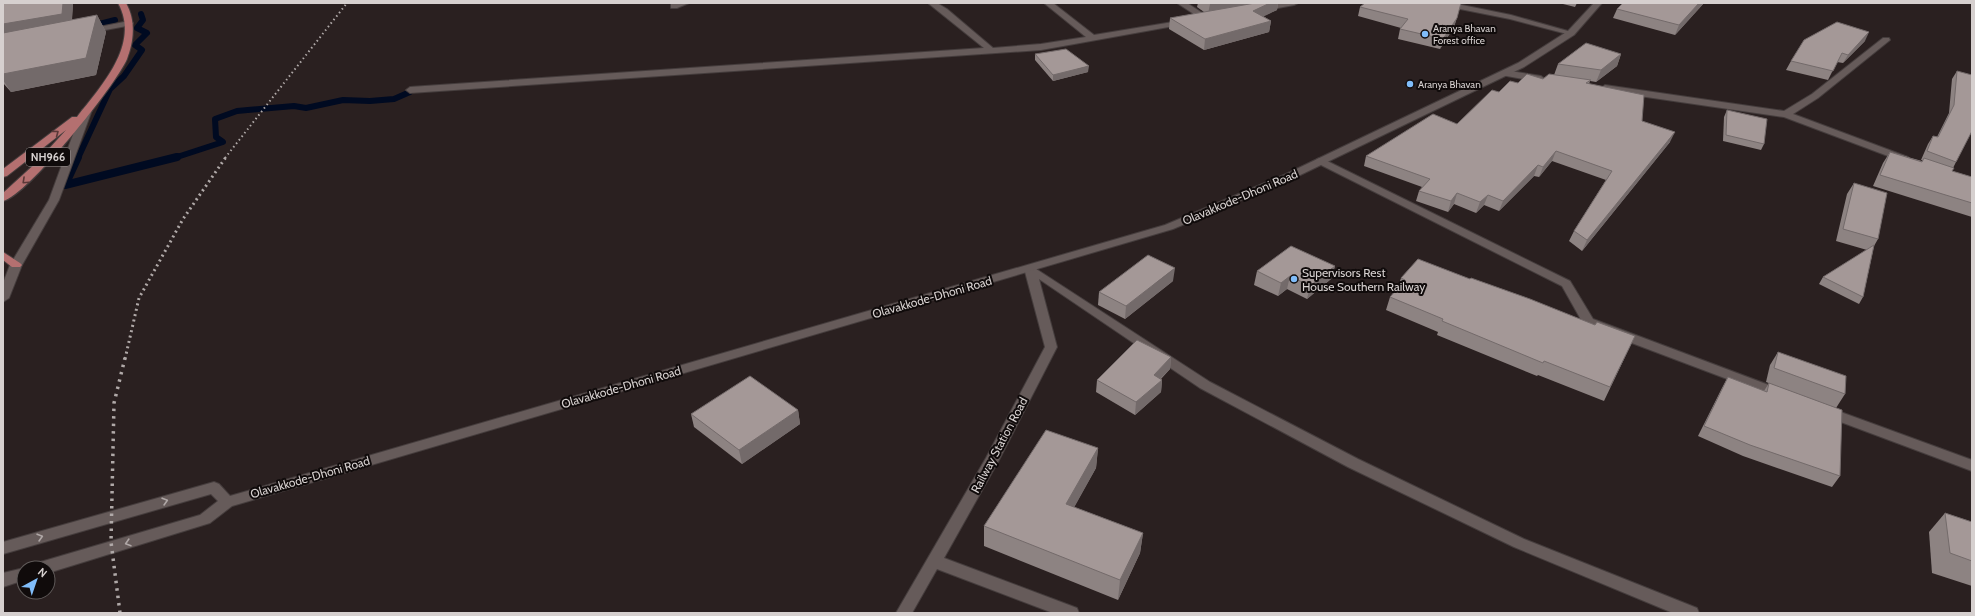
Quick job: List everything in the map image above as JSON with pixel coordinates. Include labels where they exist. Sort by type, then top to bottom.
[{"type":"highway","name":"NH966","points":[[3,198],[24,183],[63,141],[119,67],[128,39],[129,23],[122,3]]},
{"type":"highway","name":"NH966","points":[[3,174],[87,110]]},
{"type":"highway","points":[[3,255],[16,265]]},
{"type":"street","points":[[674,6],[685,3]]},
{"type":"street","points":[[932,3],[944,11],[991,50]]},
{"type":"street","points":[[1048,3],[1094,39]]},
{"type":"street","points":[[410,90],[1041,47],[1094,39],[1210,17],[1182,3]]},
{"type":"street","points":[[1250,11],[1294,3]]},
{"type":"street","points":[[1440,3],[1511,17],[1571,33]]},
{"type":"street","name":"Olavakkode-Dhoni Road","points":[[56,564],[205,519],[227,502],[1169,227],[1321,161],[1521,65],[1571,33],[1598,3]]},
{"type":"street","points":[[83,32],[129,23]]},
{"type":"street","points":[[1786,114],[1815,96],[1886,40]]},
{"type":"street","points":[[1504,73],[1551,80]]},
{"type":"street","points":[[1598,87],[1786,114],[1912,162]]},
{"type":"street","points":[[3,298],[16,265],[54,200],[87,110]]},
{"type":"street","points":[[1321,161],[1566,284],[1588,322],[1795,400]]},
{"type":"street","points":[[1030,268],[1205,385],[1353,462],[1519,543],[1691,613]]},
{"type":"street","name":"Railway Station Road","points":[[904,613],[992,460],[1051,347],[1030,268]]},
{"type":"street","points":[[1817,408],[1972,466]]},
{"type":"street","points":[[3,548],[214,488],[227,502]]},
{"type":"street","points":[[934,562],[1070,613]]},
{"type":"street","points":[[3,580],[16,576]]},
{"type":"building","points":[[3,3],[63,3],[62,14],[3,24]]},
{"type":"building","points":[[1255,3],[1270,3],[1253,11],[1271,21],[1205,39],[1170,18]]},
{"type":"building","points":[[1365,3],[1461,3],[1457,18],[1443,39],[1400,29],[1408,19],[1360,7]]},
{"type":"building","points":[[1623,3],[1699,3],[1679,25],[1617,9]]},
{"type":"building","points":[[97,15],[86,58],[3,74],[3,33]]},
{"type":"building","points":[[1837,22],[1869,32],[1848,55],[1842,53],[1833,71],[1791,61],[1804,40]]},
{"type":"building","points":[[1586,43],[1621,54],[1601,70],[1558,64]]},
{"type":"building","points":[[1066,49],[1089,66],[1053,75],[1035,54]]},
{"type":"building","points":[[1957,71],[1972,75],[1972,131],[1956,162],[1927,151],[1933,136],[1938,137],[1954,105]]},
{"type":"building","points":[[1527,74],[1543,79],[1549,74],[1591,80],[1586,83],[1644,95],[1642,121],[1675,132],[1587,240],[1574,231],[1612,171],[1556,151],[1543,167],[1538,165],[1503,201],[1488,195],[1480,202],[1457,193],[1451,201],[1419,191],[1430,179],[1366,156],[1433,114],[1457,124],[1492,90],[1499,92],[1510,81],[1518,83]]},
{"type":"building","points":[[1727,110],[1767,119],[1764,144],[1726,135]]},
{"type":"building","points":[[1890,152],[1922,162],[1924,158],[1954,168],[1952,171],[1972,177],[1972,203],[1880,175]]},
{"type":"building","points":[[1854,183],[1887,193],[1878,239],[1843,229]]},
{"type":"building","points":[[1874,245],[1863,297],[1823,277]]},
{"type":"building","points":[[1291,246],[1335,266],[1310,286],[1290,276],[1281,283],[1257,271]]},
{"type":"building","points":[[1148,255],[1175,268],[1126,306],[1099,292]]},
{"type":"building","points":[[1418,259],[1470,279],[1471,278],[1530,299],[1595,325],[1597,322],[1635,336],[1610,387],[1544,361],[1543,363],[1442,321],[1443,319],[1390,297],[1405,280],[1401,278]]},
{"type":"building","points":[[1137,340],[1171,357],[1154,375],[1162,380],[1136,402],[1097,380]]},
{"type":"building","points":[[1778,352],[1846,376],[1845,394],[1774,368]]},
{"type":"building","points":[[750,376],[798,410],[739,450],[691,414]]},
{"type":"building","points":[[1728,377],[1767,392],[1769,383],[1842,410],[1840,476],[1750,445],[1704,426]]},
{"type":"building","points":[[1046,430],[1098,448],[1066,504],[1143,533],[1120,580],[984,526]]},
{"type":"building","points":[[1945,513],[1972,522],[1972,561],[1950,553]]},
{"type":"waterway","points":[[78,158],[110,89],[124,76],[142,50],[135,45],[147,33],[137,28],[143,20],[141,14]]},
{"type":"waterway","points":[[92,26],[115,20]]},
{"type":"waterway","points":[[174,158],[223,142],[216,137],[215,119],[237,111],[294,106],[306,108],[343,100],[370,101],[394,99],[410,92]]},
{"type":"waterway","points":[[78,157],[65,185],[177,157]]},
{"type":"railway","points":[[225,158],[347,3]]},
{"type":"railway","points":[[125,359],[139,298],[183,219],[226,157]]},
{"type":"railway","points":[[120,613],[111,542],[114,403],[125,358]]},
{"type":"place","name":"Aranya Bhavan Forest office","points":[[1425,34]]},
{"type":"place","name":"Aranya Bhavan","points":[[1410,84]]},
{"type":"place","name":"Supervisors Rest House Southern Railway","points":[[1294,279]]}]
